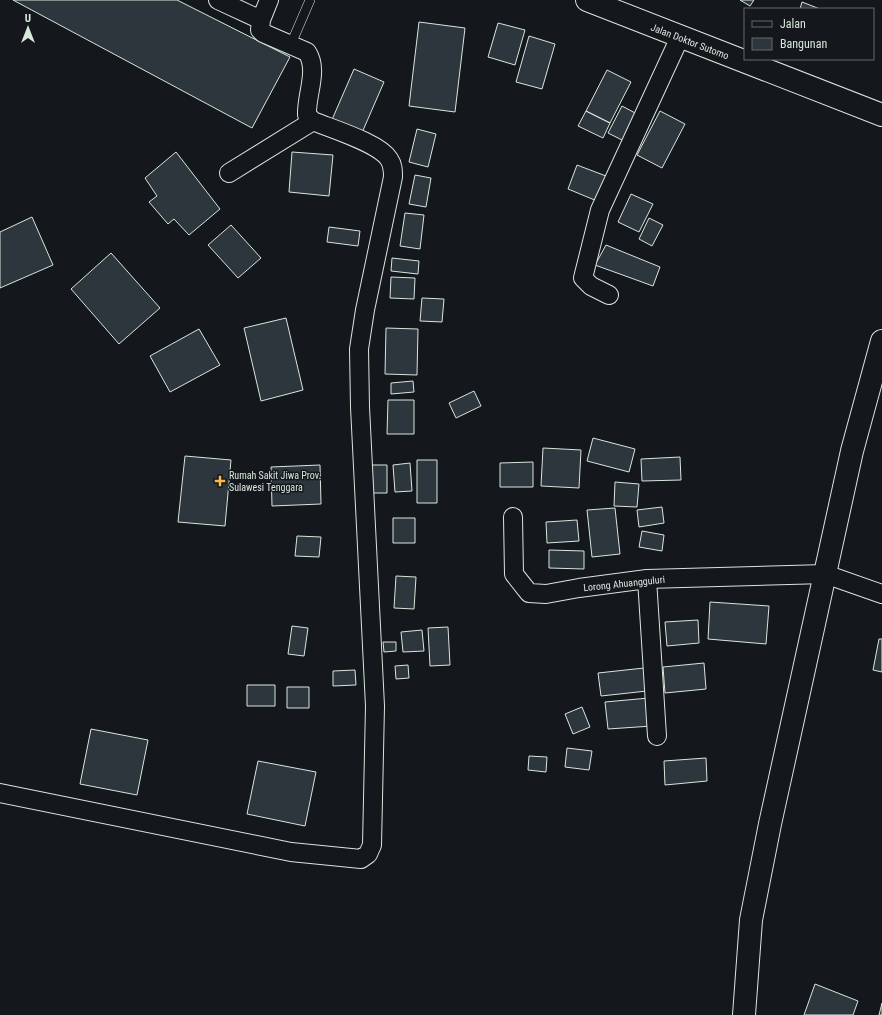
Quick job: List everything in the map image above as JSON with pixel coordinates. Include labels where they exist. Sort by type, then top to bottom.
[{"type":"street","points":[[218,0],[261,20]]},
{"type":"street","points":[[0,792],[291,852],[361,859],[368,854],[372,846],[375,706],[360,407],[359,349],[365,310],[393,177],[393,166],[388,157],[376,147],[313,121],[307,115],[312,66],[310,57],[307,52],[292,44],[263,33],[260,30],[261,20],[269,0]]},
{"type":"street","name":"Jalan Doktor Sutomo","points":[[587,0],[609,4],[680,37],[812,86],[882,115]]},
{"type":"street","points":[[609,294],[591,286],[583,278],[600,210],[680,37]]},
{"type":"street","points":[[229,173],[313,121]]},
{"type":"street","points":[[744,1015],[751,920],[770,824],[852,451],[882,341]]},
{"type":"street","name":"Lorong Ahuangguluri","points":[[513,518],[514,574],[529,594],[546,594],[647,579],[825,574]]},
{"type":"street","points":[[825,574],[882,594]]},
{"type":"street","points":[[647,579],[657,736]]},
{"type":"lane","points":[[292,44],[310,0]]},
{"type":"building","points":[[13,0],[177,0],[290,57],[252,128]]},
{"type":"building","points":[[740,0],[754,0],[750,6]]},
{"type":"building","points":[[802,2],[817,8],[800,8]]},
{"type":"building","points":[[419,22],[465,28],[455,112],[409,106]]},
{"type":"building","points":[[498,23],[525,30],[515,65],[488,57]]},
{"type":"building","points":[[529,36],[555,44],[542,89],[516,82]]},
{"type":"building","points":[[354,69],[384,82],[361,135],[331,122]]},
{"type":"building","points":[[607,70],[631,82],[610,123],[586,111]]},
{"type":"building","points":[[622,106],[637,114],[622,140],[608,133]]},
{"type":"building","points":[[586,111],[610,123],[603,138],[578,126]]},
{"type":"building","points":[[660,111],[685,124],[662,168],[637,155]]},
{"type":"building","points":[[417,129],[436,134],[428,167],[409,162]]},
{"type":"building","points":[[176,152],[220,209],[189,235],[174,219],[168,224],[149,202],[157,196],[145,178]]},
{"type":"building","points":[[292,152],[333,155],[329,196],[289,192]]},
{"type":"building","points":[[577,165],[606,176],[597,201],[568,189]]},
{"type":"building","points":[[415,175],[431,178],[426,207],[409,204]]},
{"type":"building","points":[[631,194],[653,204],[639,232],[618,222]]},
{"type":"building","points":[[405,213],[424,215],[420,249],[400,246]]},
{"type":"building","points":[[32,217],[53,265],[0,288],[0,232]]},
{"type":"building","points":[[649,218],[663,225],[652,246],[639,239]]},
{"type":"building","points":[[231,225],[261,258],[238,278],[208,245]]},
{"type":"building","points":[[329,227],[360,231],[358,246],[327,242]]},
{"type":"building","points":[[606,245],[660,267],[653,286],[595,265]]},
{"type":"building","points":[[111,253],[160,308],[119,344],[71,289]]},
{"type":"building","points":[[392,258],[419,261],[418,274],[391,271]]},
{"type":"building","points":[[391,277],[415,278],[414,299],[390,298]]},
{"type":"building","points":[[422,298],[444,299],[442,322],[420,321]]},
{"type":"building","points":[[286,318],[303,390],[261,401],[244,328]]},
{"type":"building","points":[[386,328],[418,329],[417,375],[385,374]]},
{"type":"building","points":[[199,329],[220,365],[170,392],[150,356]]},
{"type":"building","points":[[413,381],[414,392],[391,394],[391,383]]},
{"type":"building","points":[[474,391],[481,406],[456,418],[449,403]]},
{"type":"building","points":[[388,400],[414,400],[414,434],[387,434]]},
{"type":"building","points":[[593,438],[635,449],[629,472],[587,461]]},
{"type":"building","points":[[543,448],[581,450],[579,488],[541,486]]},
{"type":"building","points":[[185,456],[231,460],[225,526],[178,522]]},
{"type":"building","points":[[680,457],[681,480],[642,481],[641,459]]},
{"type":"building","points":[[417,460],[437,460],[437,503],[417,503]]},
{"type":"building","points":[[533,462],[533,487],[500,487],[500,463]]},
{"type":"building","points":[[410,463],[412,491],[395,492],[393,465]]},
{"type":"building","points":[[320,465],[321,504],[272,506],[271,467]]},
{"type":"building","points":[[372,465],[387,465],[387,493],[373,493]]},
{"type":"building","points":[[615,482],[639,484],[637,507],[614,506]]},
{"type":"building","points":[[662,507],[664,523],[639,527],[637,510]]},
{"type":"building","points":[[615,508],[620,554],[592,557],[587,510]]},
{"type":"building","points":[[393,518],[415,518],[415,543],[393,543]]},
{"type":"building","points":[[577,520],[579,541],[547,543],[546,522]]},
{"type":"building","points":[[642,531],[664,535],[662,551],[639,547]]},
{"type":"building","points":[[297,536],[321,537],[319,557],[295,556]]},
{"type":"building","points":[[549,550],[584,551],[584,569],[549,568]]},
{"type":"building","points":[[396,576],[416,577],[414,609],[394,608]]},
{"type":"building","points":[[710,602],[769,606],[766,644],[708,639]]},
{"type":"building","points":[[698,620],[699,643],[667,646],[665,622]]},
{"type":"building","points":[[292,626],[308,628],[304,656],[288,654]]},
{"type":"building","points":[[448,627],[450,665],[430,666],[428,628]]},
{"type":"building","points":[[422,630],[424,651],[403,652],[401,632]]},
{"type":"building","points":[[879,639],[882,639],[882,672],[873,670]]},
{"type":"building","points":[[383,642],[396,642],[396,651],[384,652]]},
{"type":"building","points":[[704,663],[706,689],[665,693],[663,667]]},
{"type":"building","points":[[408,665],[409,678],[396,679],[395,666]]},
{"type":"building","points":[[644,668],[647,691],[601,696],[598,673]]},
{"type":"building","points":[[355,670],[356,685],[333,686],[333,671]]},
{"type":"building","points":[[247,685],[275,685],[275,706],[247,706]]},
{"type":"building","points":[[287,687],[309,687],[309,708],[287,708]]},
{"type":"building","points":[[649,698],[652,726],[608,729],[605,702]]},
{"type":"building","points":[[582,707],[590,727],[573,734],[565,714]]},
{"type":"building","points":[[91,729],[148,740],[137,795],[80,784]]},
{"type":"building","points":[[567,748],[592,751],[589,770],[565,767]]},
{"type":"building","points":[[529,756],[547,757],[546,772],[528,770]]},
{"type":"building","points":[[706,758],[707,781],[665,785],[664,761]]},
{"type":"building","points":[[258,761],[316,772],[305,826],[247,814]]},
{"type":"building","points":[[815,984],[858,1001],[853,1015],[804,1015]]},
{"type":"building","points":[[882,1003],[882,1015],[879,1015]]},
{"type":"place","name":"Rumah Sakit Jiwa Prov. Sulawesi Tenggara","points":[[220,481]]}]
